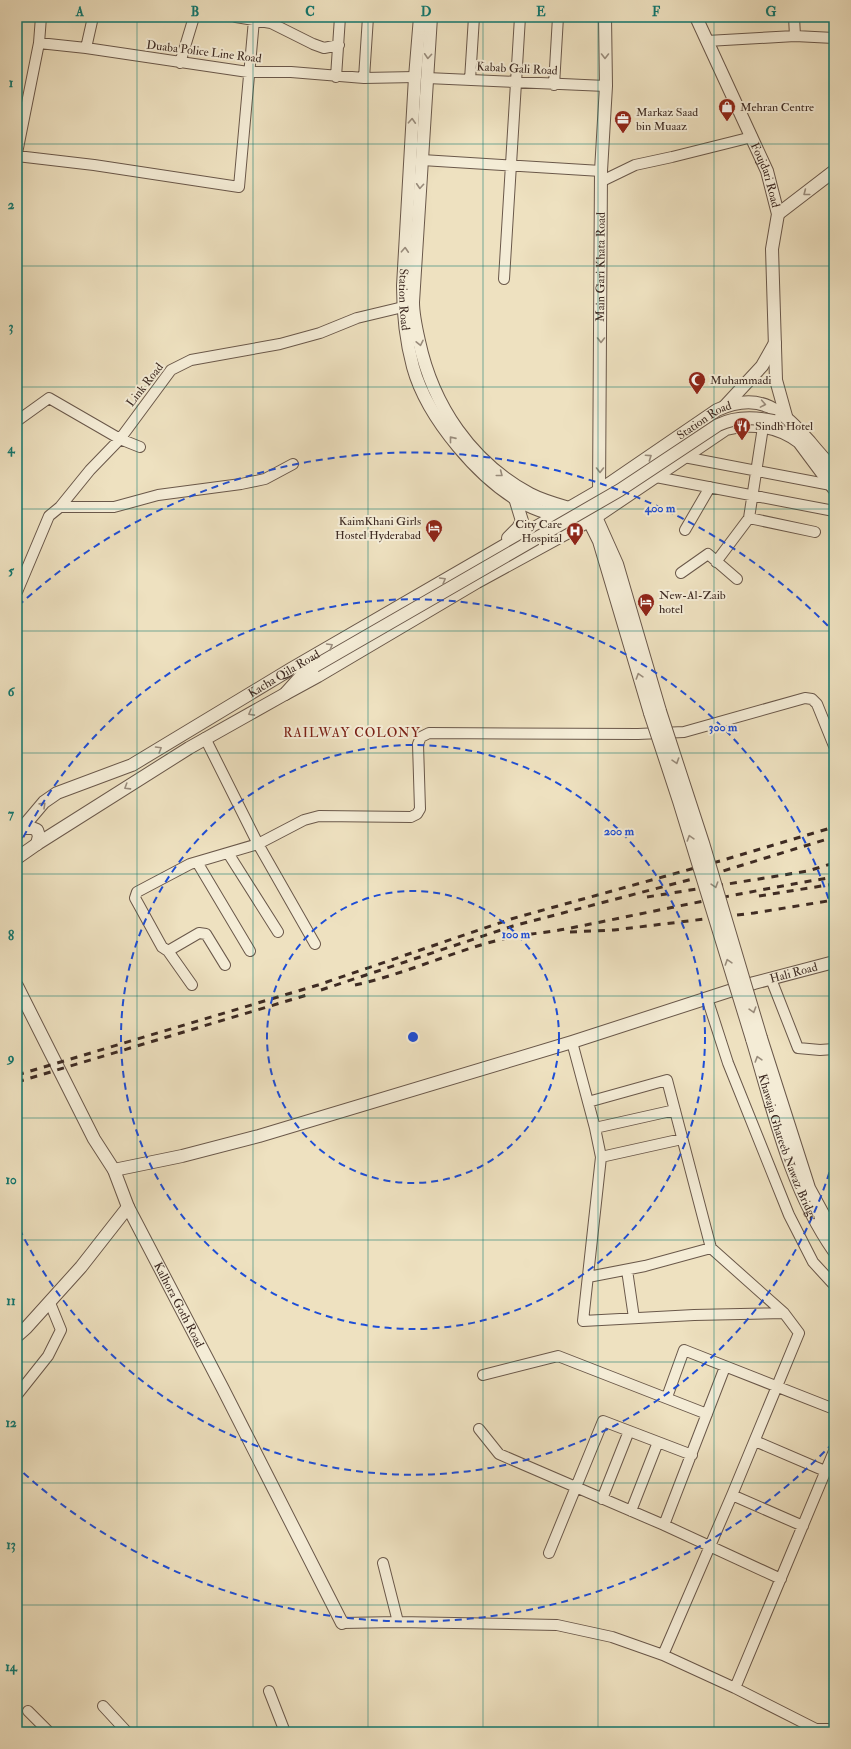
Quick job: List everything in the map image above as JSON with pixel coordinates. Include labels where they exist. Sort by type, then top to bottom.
[{"type":"street","points":[[17,153],[39,43],[41,17]]},
{"type":"street","points":[[86,48],[93,17]]},
{"type":"street","points":[[180,63],[194,17]]},
{"type":"street","points":[[236,17],[275,21],[313,44],[324,48],[339,45]]},
{"type":"street","points":[[336,77],[340,17]]},
{"type":"street","points":[[364,78],[368,17]]},
{"type":"street","name":"Station Road","points":[[420,17],[422,160],[412,302],[414,318],[431,383],[449,418],[479,457],[503,477],[530,494],[568,508],[591,520]]},
{"type":"street","name":"Station Road","points":[[431,17],[421,77],[403,307],[413,368],[428,400],[451,439],[478,468],[515,498],[529,506],[556,515],[591,520],[726,429],[748,425],[763,427],[802,439],[834,471]]},
{"type":"street","points":[[470,80],[474,17]]},
{"type":"street","points":[[504,279],[520,17]]},
{"type":"street","points":[[554,85],[558,17]]},
{"type":"street","name":"Main Gari Khata Road","points":[[591,520],[600,490],[602,176],[606,86],[605,17]]},
{"type":"street","name":"Foujdari Road","points":[[696,17],[767,171],[778,214],[772,249],[776,380],[787,422]]},
{"type":"street","points":[[794,17],[795,36]]},
{"type":"street","points":[[17,156],[94,164],[239,187],[248,72],[254,20]]},
{"type":"street","points":[[708,41],[795,36],[834,38]]},
{"type":"street","name":"Duaba Police Line Road","points":[[39,43],[86,48],[248,72],[291,72],[336,77],[364,78],[421,77]]},
{"type":"street","name":"Kabab Gali Road","points":[[421,77],[554,85],[606,86]]},
{"type":"street","points":[[422,160],[602,176],[635,165],[752,136]]},
{"type":"street","points":[[778,214],[834,171]]},
{"type":"street","name":"Link Road","points":[[17,592],[49,516],[60,507],[90,470],[120,439],[171,370],[191,360],[280,344],[320,333],[357,318],[403,307]]},
{"type":"street","points":[[726,406],[757,372],[775,343]]},
{"type":"street","points":[[17,421],[50,398],[120,439],[140,447]]},
{"type":"street","name":"Station Road","points":[[556,515],[600,490],[717,410],[726,406],[761,403],[770,406],[787,422]]},
{"type":"street","points":[[285,694],[304,674],[315,666],[620,490],[725,421],[750,418],[787,422],[802,439]]},
{"type":"street","points":[[716,562],[749,518],[763,427]]},
{"type":"street","name":"Station Road","points":[[802,439],[833,486]]},
{"type":"street","points":[[684,457],[833,486]]},
{"type":"street","points":[[60,507],[114,507],[158,495],[241,484],[265,479],[292,464]]},
{"type":"street","points":[[656,476],[834,511]]},
{"type":"street","points":[[685,530],[710,487]]},
{"type":"street","points":[[490,552],[511,535],[521,524],[522,518],[515,498]]},
{"type":"street","name":"Kacha Qila Road","points":[[20,831],[44,802],[57,793],[132,765],[272,680],[556,515]]},
{"type":"street","points":[[749,518],[815,532]]},
{"type":"street","points":[[591,520],[655,712],[679,801],[757,1039]]},
{"type":"street","name":"Kacha Qila Road","points":[[17,858],[205,738],[318,676],[477,582],[591,520]]},
{"type":"street","points":[[681,573],[708,554],[737,579]]},
{"type":"street","points":[[272,680],[304,674]]},
{"type":"street","points":[[192,985],[168,951],[162,947],[135,898],[137,892],[197,862],[258,844],[304,820],[319,816],[411,817],[417,814],[420,809],[418,744],[421,737],[428,733],[638,734],[684,732],[805,698],[812,699],[817,704],[834,746]]},
{"type":"street","points":[[205,738],[258,844],[314,944]]},
{"type":"street","points":[[20,831],[32,828],[37,830],[39,836],[37,844]]},
{"type":"street","points":[[228,853],[278,932]]},
{"type":"street","points":[[197,862],[250,951]]},
{"type":"street","points":[[168,951],[203,932],[206,934],[225,965]]},
{"type":"street","name":"Hali Road","points":[[114,1170],[182,1156],[259,1136],[572,1042],[707,998],[834,962]]},
{"type":"street","points":[[771,979],[798,1048],[820,1050],[834,1049]]},
{"type":"street","name":"Kalhora Goth Road","points":[[17,986],[94,1139],[114,1170],[128,1207],[227,1396],[342,1623]]},
{"type":"street","points":[[707,998],[728,1063],[789,1214],[813,1262],[834,1285]]},
{"type":"street","name":"Khawaja Ghareeb Nawaz Bridge","points":[[757,1039],[810,1188],[834,1234]]},
{"type":"street","name":"Khawaja Ghareeb Nawaz Bridge","points":[[757,1039],[793,1174],[819,1229],[834,1250]]},
{"type":"street","points":[[572,1042],[595,1128],[601,1157],[583,1321],[694,1315],[784,1313]]},
{"type":"street","points":[[588,1102],[667,1080],[711,1248],[784,1313],[799,1333],[732,1495],[663,1655]]},
{"type":"street","points":[[595,1128],[675,1110]]},
{"type":"street","points":[[601,1157],[682,1139]]},
{"type":"street","points":[[17,1336],[50,1303],[81,1267],[128,1207]]},
{"type":"street","points":[[588,1277],[627,1270],[711,1248]]},
{"type":"street","points":[[627,1270],[634,1318]]},
{"type":"street","points":[[17,1395],[48,1356],[61,1330],[50,1303]]},
{"type":"street","points":[[667,1397],[684,1350],[834,1409]]},
{"type":"street","points":[[483,1375],[558,1356],[667,1397],[707,1414]]},
{"type":"street","points":[[664,1525],[725,1366]]},
{"type":"street","points":[[548,1553],[604,1421],[692,1455]]},
{"type":"street","points":[[479,1430],[499,1454],[664,1525],[781,1579]]},
{"type":"street","points":[[602,1499],[629,1431]]},
{"type":"street","points":[[754,1441],[825,1471]]},
{"type":"street","points":[[631,1511],[658,1442]]},
{"type":"street","points":[[735,1688],[834,1451]]},
{"type":"street","points":[[732,1495],[803,1526]]},
{"type":"street","points":[[383,1563],[398,1622]]},
{"type":"street","points":[[342,1623],[398,1622],[558,1625],[612,1637],[663,1655],[735,1688],[816,1729],[834,1729]]},
{"type":"street","points":[[269,1691],[285,1732]]},
{"type":"street","points":[[103,1706],[127,1732]]},
{"type":"street","points":[[28,1711],[49,1732]]},
{"type":"railway","points":[[17,1075],[318,985],[511,919],[720,861],[834,827]]},
{"type":"railway","points":[[321,990],[513,926],[723,871],[834,837]]},
{"type":"railway","points":[[647,897],[808,871],[834,863]]},
{"type":"railway","points":[[355,985],[393,975],[503,939],[566,929],[733,895],[834,877]]},
{"type":"railway","points":[[759,896],[834,884]]},
{"type":"railway","points":[[570,932],[614,930],[754,913],[834,900]]},
{"type":"railway","points":[[17,1082],[307,995]]},
{"type":"place","name":"Mehran Centre","points":[[727,122]]},
{"type":"place","name":"Markaz Saad bin Muaaz","points":[[623,134]]},
{"type":"place","name":"Muhammadi","points":[[697,395]]},
{"type":"place","name":"Sindh Hotel","points":[[742,441]]},
{"type":"place","name":"KaimKhani Girls Hostel Hyderabad","points":[[434,543]]},
{"type":"place","name":"City Care Hospital","points":[[575,546]]},
{"type":"place","name":"New-Al-Zaib hotel","points":[[646,617]]},
{"type":"district","name":"RAILWAY COLONY","points":[[352,733]]}]
